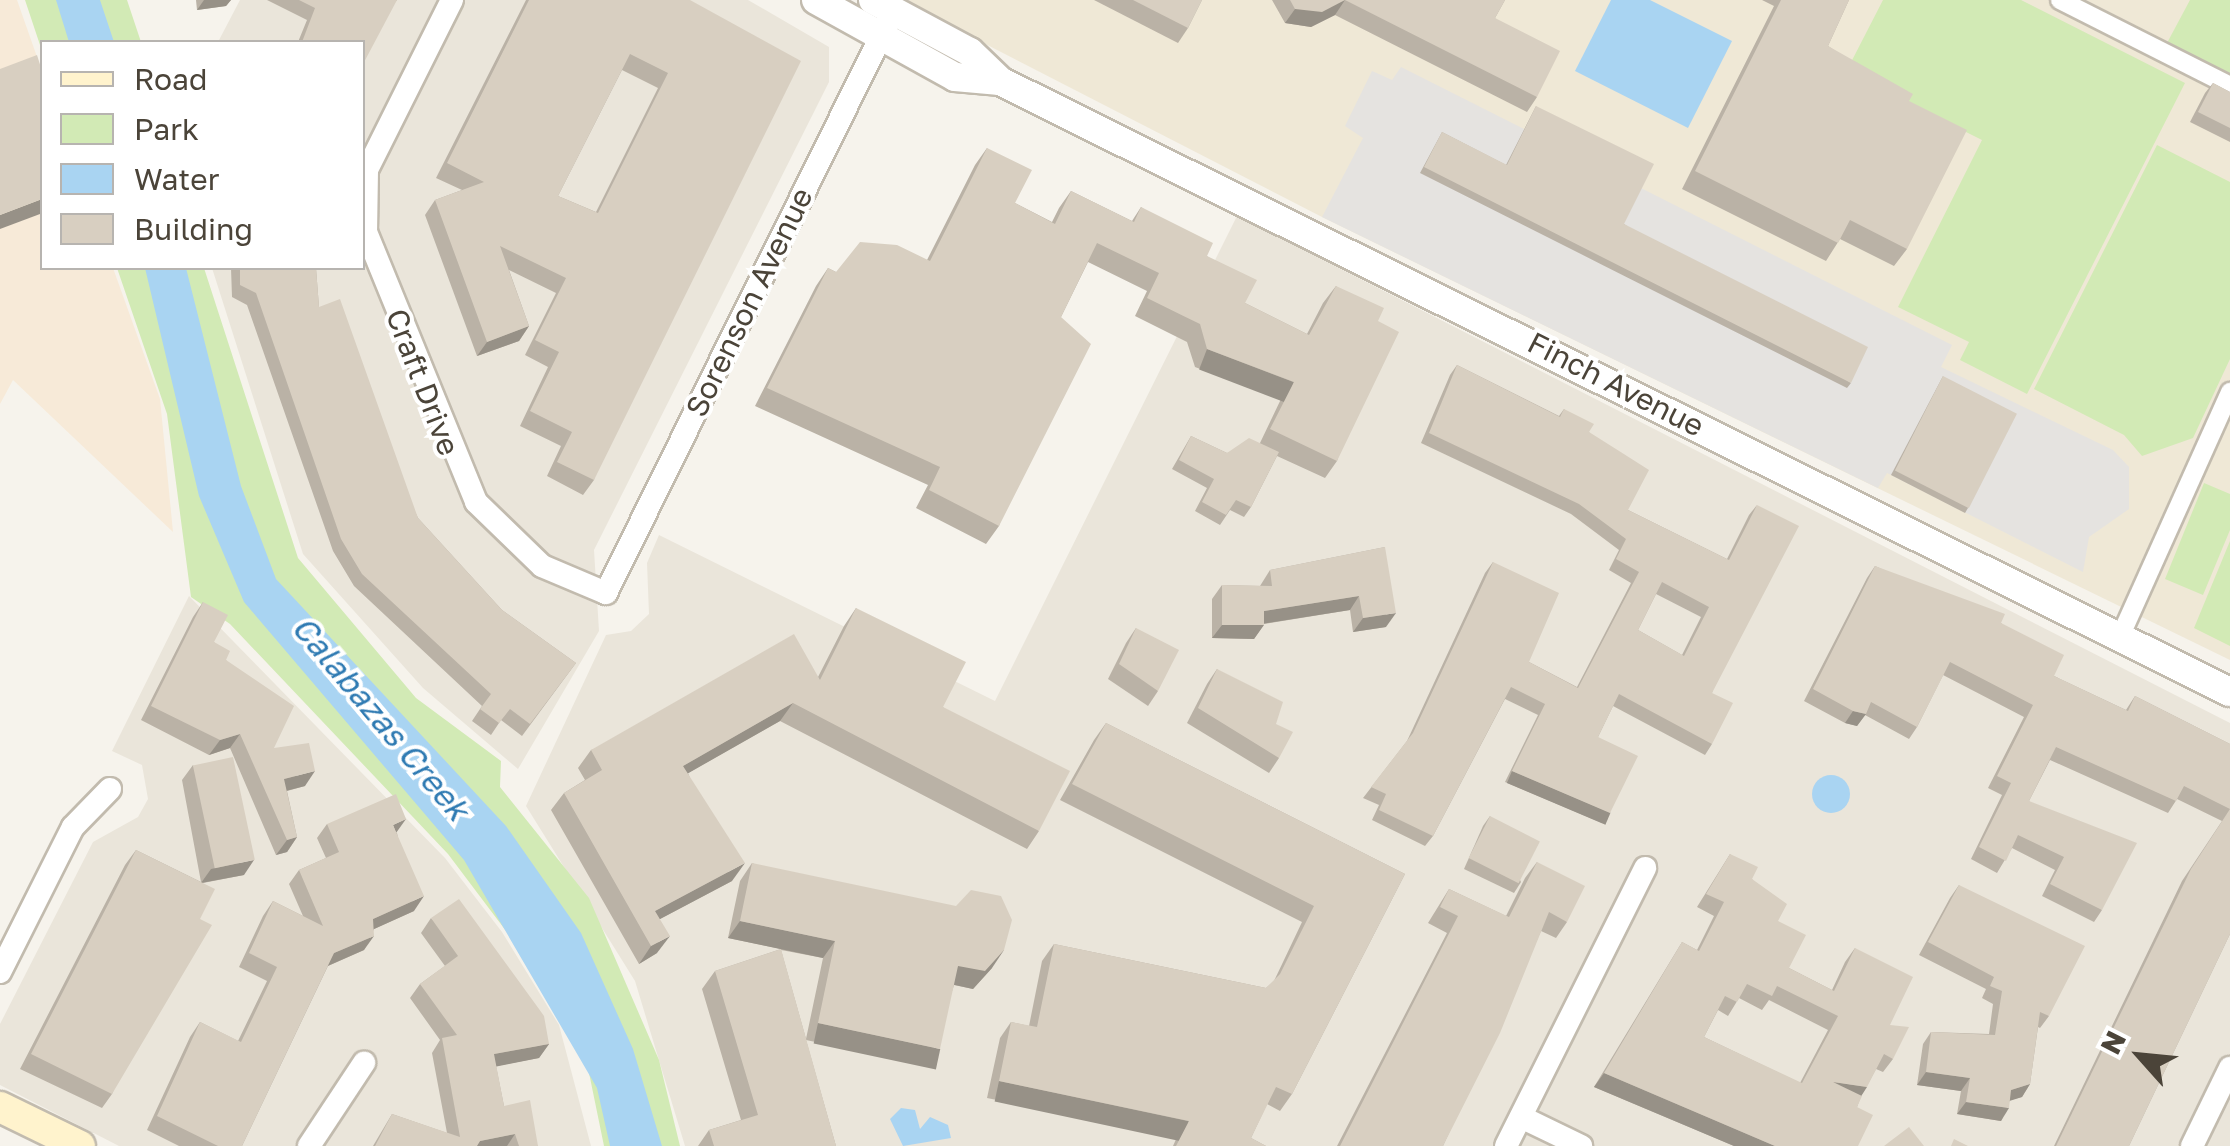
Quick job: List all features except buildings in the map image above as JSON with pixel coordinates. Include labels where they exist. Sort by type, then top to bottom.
[{"type":"main road","points":[[0,1108],[80,1146]]},
{"type":"street","name":"Craft Drive","points":[[452,0],[367,170],[366,232],[476,502],[542,566],[606,593]]},
{"type":"street","name":"Finch Avenue","points":[[816,0],[879,39],[955,77],[1000,82]]},
{"type":"street","points":[[2060,0],[2230,86]]},
{"type":"street","name":"Sorenson Avenue","points":[[606,593],[879,39],[883,6]]},
{"type":"street","name":"Finch Avenue","points":[[883,6],[970,52],[1000,82],[2230,692]]},
{"type":"street","points":[[2120,637],[2230,392]]},
{"type":"street","points":[[0,972],[73,827],[110,789]]},
{"type":"street","points":[[1506,1146],[1645,868]]},
{"type":"street","points":[[309,1146],[364,1063]]},
{"type":"street","points":[[2192,1146],[2227,1083]]},
{"type":"street","points":[[1521,1116],[1580,1146]]},
{"type":"shaded area","points":[[0,0],[17,0],[40,65],[40,270],[114,270],[160,399],[173,532],[13,380],[0,404]]},
{"type":"shaded area","points":[[240,0],[748,0],[829,47],[829,82],[594,550],[599,631],[518,769],[423,688],[303,554],[213,270],[365,270],[365,40],[219,40]]},
{"type":"shaded area","points":[[900,0],[2230,0],[2230,660],[1322,217]]},
{"type":"shaded area","points":[[1401,67],[1952,345],[1941,367],[2113,450],[2129,467],[2129,509],[2089,537],[2083,572],[1887,473],[1878,488],[1322,217],[1363,138],[1345,126],[1372,71],[1392,80]]},
{"type":"shaded area","points":[[1237,216],[2230,723],[2230,1146],[685,1146],[635,981],[526,806],[606,635],[631,631],[649,614],[647,563],[659,535],[995,701]]},
{"type":"shaded area","points":[[189,596],[445,858],[502,932],[559,1025],[591,1146],[119,1146],[0,1085],[0,1024],[93,842],[138,817],[148,799],[142,765],[112,751]]},
{"type":"green space","points":[[25,0],[127,0],[140,40],[40,40],[40,45]]},
{"type":"green space","points":[[1883,0],[2021,0],[2185,83],[2027,394],[1960,360],[1969,342],[1898,307],[1982,140],[1846,72]]},
{"type":"green space","points":[[2190,0],[2230,0],[2230,75],[2167,43]]},
{"type":"green space","points":[[2157,145],[2230,182],[2230,359],[2193,438],[2142,456],[2124,435],[2034,389]]},
{"type":"green space","points":[[118,270],[205,270],[298,558],[416,698],[501,761],[500,787],[589,898],[659,1060],[680,1146],[604,1146],[580,1029],[448,854],[230,624],[191,597],[167,414]]},
{"type":"green space","points":[[2204,483],[2230,494],[2230,530],[2203,595],[2165,579]]},
{"type":"green space","points":[[2230,541],[2230,646],[2194,628]]},
{"type":"water","points":[[56,0],[100,0],[113,40],[68,40]]},
{"type":"water","points":[[1611,0],[1650,0],[1732,41],[1688,128],[1575,71]]},
{"type":"water","name":"Calabazas Creek","points":[[145,270],[187,270],[241,486],[276,579],[506,826],[581,933],[633,1049],[662,1146],[610,1146],[597,1088],[464,860],[244,602],[199,496]]},
{"type":"water","points":[[1831,775],[1845,780],[1850,794],[1845,808],[1831,813],[1817,808],[1812,794],[1817,780]]},
{"type":"water","points":[[901,1108],[915,1110],[920,1129],[930,1117],[948,1125],[951,1138],[903,1146],[890,1119]]}]
